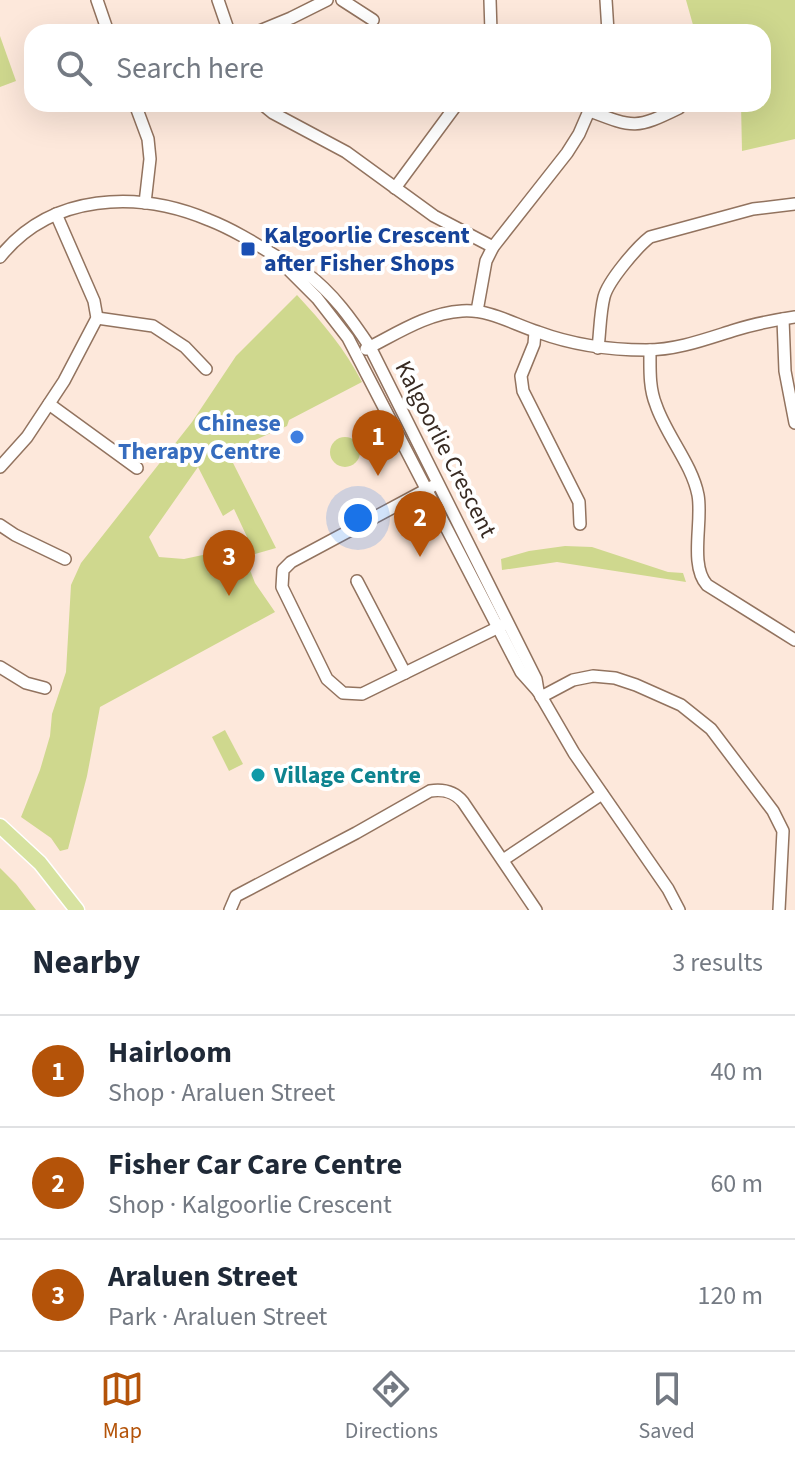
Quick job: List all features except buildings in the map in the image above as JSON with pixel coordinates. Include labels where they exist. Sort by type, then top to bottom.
[{"type":"main road","points":[[0,826],[40,863],[77,910]]},
{"type":"street","points":[[97,0],[105,24]]},
{"type":"street","points":[[218,0],[226,24]]},
{"type":"street","points":[[276,24],[327,0]]},
{"type":"street","points":[[342,0],[373,20]]},
{"type":"street","points":[[490,0],[491,24]]},
{"type":"street","points":[[606,0],[608,24]]},
{"type":"street","points":[[138,112],[148,139],[150,159],[145,203]]},
{"type":"street","points":[[272,112],[346,152],[434,216],[493,247]]},
{"type":"street","points":[[395,188],[451,112]]},
{"type":"street","points":[[477,311],[486,261],[493,247],[567,153],[588,112]]},
{"type":"street","points":[[600,112],[619,122],[643,124],[670,112]]},
{"type":"street","name":"Kalgoorlie Crescent","points":[[0,257],[27,230],[56,214],[107,201],[127,200],[207,219],[230,229],[305,272],[330,295],[370,347],[433,486],[503,625],[521,672],[540,694],[574,753],[668,889],[679,910]]},
{"type":"street","points":[[598,348],[608,287],[640,244],[650,237],[753,209],[795,204]]},
{"type":"street","points":[[0,467],[27,437],[49,404],[81,353],[97,318],[94,301],[56,214]]},
{"type":"street","name":"Kalgoorlie Crescent","points":[[276,256],[333,317],[358,354],[433,486]]},
{"type":"street","points":[[358,354],[410,326],[441,314],[461,311],[477,311],[507,319],[535,332],[598,348],[650,350],[674,347],[789,318],[785,371],[795,423]]},
{"type":"street","points":[[97,318],[153,326],[185,347],[206,369]]},
{"type":"street","points":[[535,332],[534,344],[521,376],[523,391],[579,502],[580,524]]},
{"type":"street","points":[[650,350],[650,382],[656,408],[697,491],[700,575],[707,585],[795,640]]},
{"type":"street","points":[[49,404],[137,468]]},
{"type":"street","points":[[433,486],[291,562],[283,570],[282,587],[327,679],[336,689],[350,695],[362,694],[503,625]]},
{"type":"street","points":[[0,525],[65,559]]},
{"type":"street","points":[[357,581],[405,673]]},
{"type":"street","points":[[0,667],[26,683],[45,688]]},
{"type":"street","points":[[540,694],[573,680],[593,676],[615,678],[681,705],[711,729],[789,830],[779,910]]},
{"type":"street","points":[[230,910],[236,896],[436,790],[449,791],[459,797],[536,910]]},
{"type":"street","points":[[503,860],[602,794]]},
{"type":"green space","points":[[686,0],[795,0],[795,139],[742,151],[741,112],[771,112],[771,24],[693,24]]},
{"type":"green space","points":[[0,36],[16,81],[0,87]]},
{"type":"green space","points":[[297,295],[332,336],[362,382],[289,420],[287,426],[229,455],[276,548],[255,554],[234,509],[223,516],[198,467],[149,537],[159,557],[184,559],[226,550],[239,575],[250,570],[275,612],[100,707],[87,776],[68,849],[60,851],[51,838],[21,817],[40,770],[50,736],[52,714],[66,672],[71,585],[81,563],[192,422],[236,356]]},
{"type":"green space","points":[[345,437],[356,441],[360,452],[356,463],[345,467],[334,463],[330,452],[334,441]]},
{"type":"green space","points":[[565,546],[592,547],[668,572],[683,573],[686,582],[557,562],[502,570],[501,559]]},
{"type":"green space","points":[[225,730],[243,764],[229,771],[212,737]]},
{"type":"green space","points":[[0,868],[16,884],[36,910],[0,910]]},
{"type":"place","name":"Kalgoorlie Crescent after Fisher Shops","points":[[248,249]]},
{"type":"place","name":"Chinese Therapy Centre","points":[[297,437]]},
{"type":"place","name":"Hairloom","points":[[378,476]]},
{"type":"place","name":"Fisher Car Care Centre","points":[[420,557]]},
{"type":"place","name":"Araluen Street","points":[[229,596]]},
{"type":"place","name":"Village Centre","points":[[258,775]]}]
